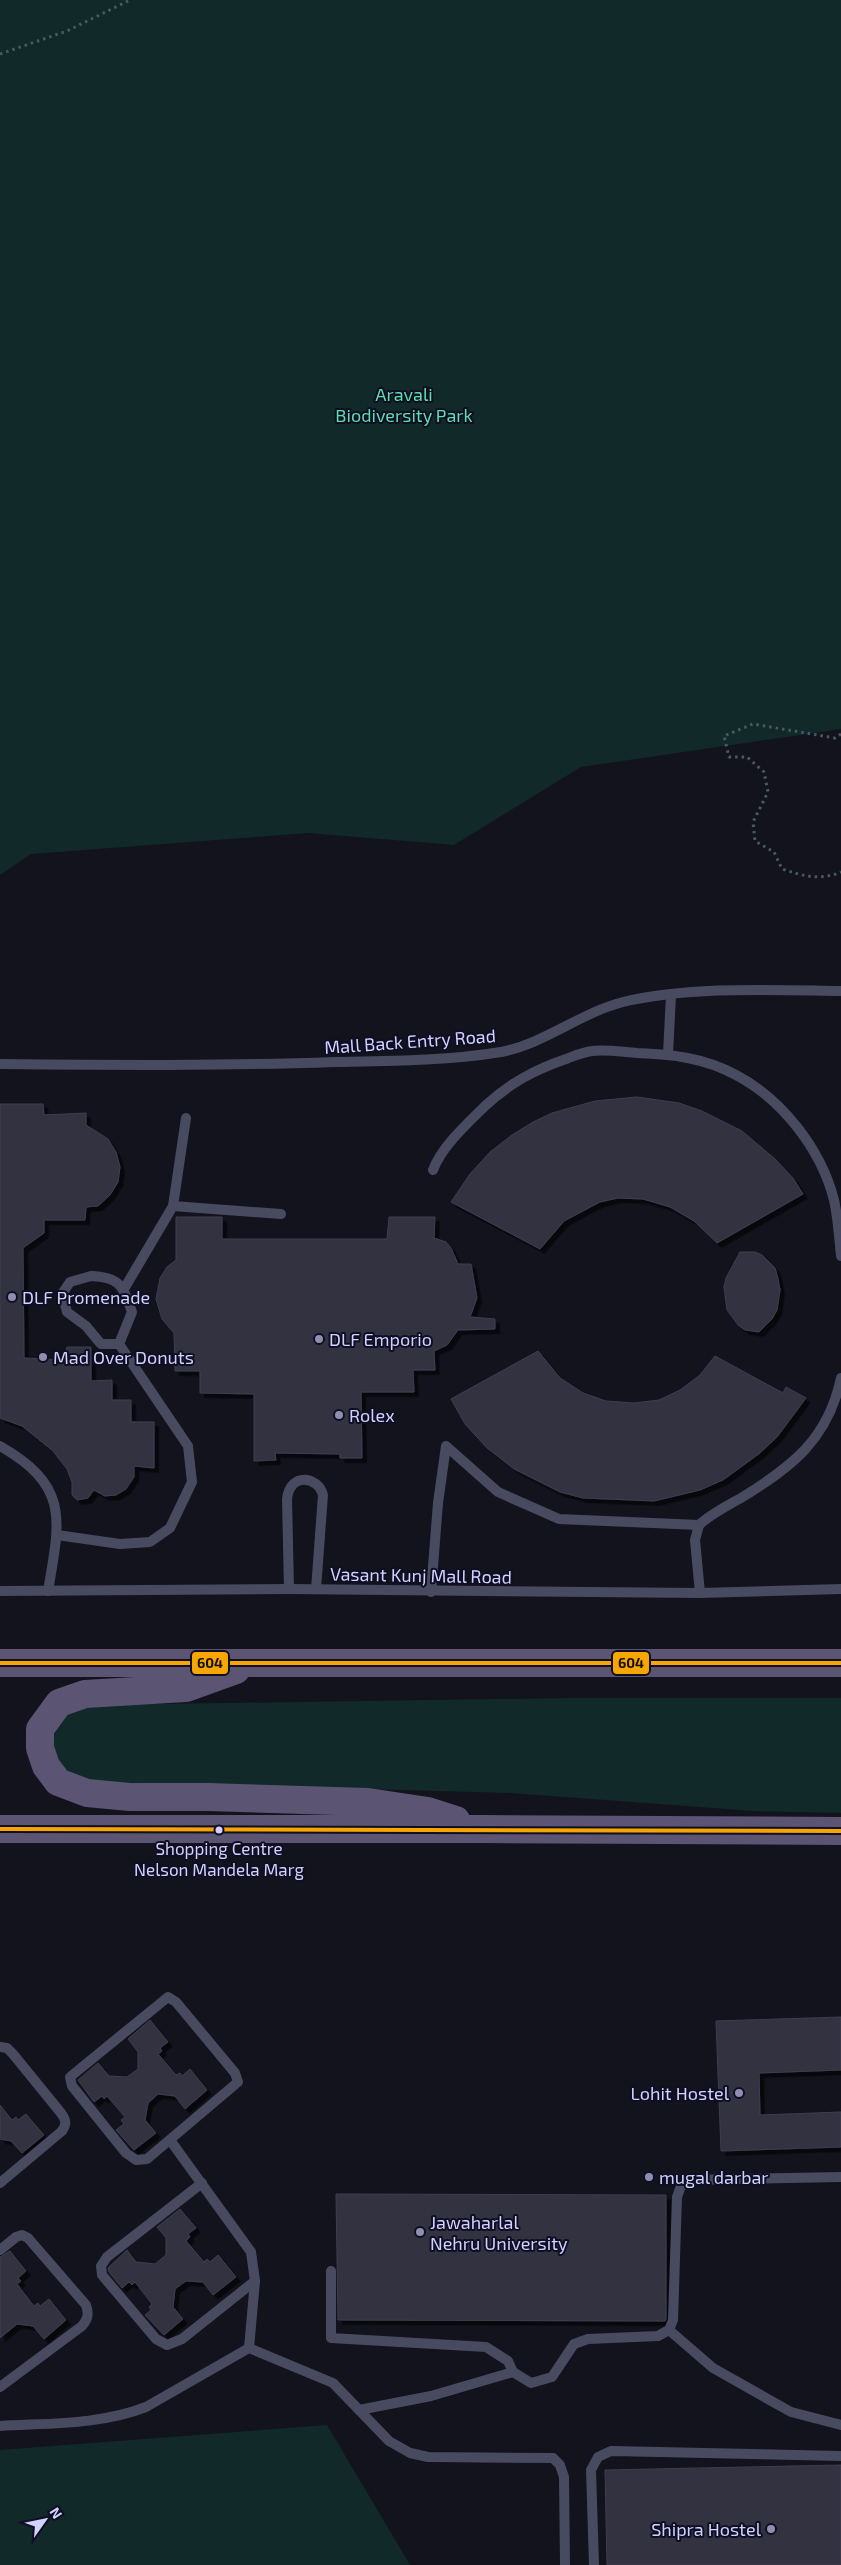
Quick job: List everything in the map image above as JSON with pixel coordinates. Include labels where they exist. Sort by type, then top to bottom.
[{"type":"main road","points":[[256,1663],[186,1688],[84,1694],[60,1703],[40,1729],[40,1748],[46,1766],[58,1782],[87,1793],[130,1797],[208,1796],[368,1802],[428,1811],[484,1829]]},
{"type":"main road","points":[[0,1664],[841,1663]]},
{"type":"main road","points":[[0,1829],[841,1831]]},
{"type":"lane","name":"Mall Back Entry Road","points":[[0,1064],[227,1066],[451,1058],[501,1052],[522,1046],[586,1015],[623,1002],[671,995],[757,990],[841,991]]},
{"type":"lane","points":[[668,1054],[671,995]]},
{"type":"lane","points":[[432,1170],[444,1150],[477,1114],[501,1091],[532,1072],[593,1051],[668,1054],[696,1060],[735,1074],[762,1093],[792,1121],[814,1153],[834,1198],[841,1256]]},
{"type":"lane","points":[[124,1289],[173,1206],[186,1118]]},
{"type":"lane","points":[[173,1206],[281,1214]]},
{"type":"lane","points":[[91,1276],[108,1276],[124,1289],[132,1312],[119,1344],[101,1344],[86,1326],[67,1312],[62,1294],[70,1282],[91,1276]]},
{"type":"lane","points":[[57,1535],[120,1544],[150,1542],[170,1528],[192,1482],[188,1446],[119,1344]]},
{"type":"lane","points":[[431,1592],[438,1503],[446,1446],[498,1492],[559,1519],[699,1525],[767,1482],[804,1452],[820,1434],[829,1416],[841,1378]]},
{"type":"lane","points":[[0,1446],[21,1458],[40,1475],[52,1494],[57,1513],[57,1535],[48,1591]]},
{"type":"lane","points":[[289,1589],[287,1499],[288,1490],[292,1483],[299,1480],[316,1483],[322,1490],[323,1495],[316,1590]]},
{"type":"lane","points":[[699,1525],[695,1540],[700,1593]]},
{"type":"lane","name":"Vasant Kunj Mall Road","points":[[0,1591],[289,1589],[431,1592],[700,1593],[841,1589]]},
{"type":"lane","points":[[168,1996],[176,2002],[238,2078],[236,2086],[170,2140],[147,2159],[136,2160],[131,2157],[70,2081],[72,2074],[168,1996]]},
{"type":"lane","points":[[0,2047],[7,2048],[13,2054],[61,2113],[65,2120],[65,2126],[62,2132],[0,2183]]},
{"type":"lane","points":[[170,2140],[251,2252],[255,2280],[249,2348]]},
{"type":"lane","points":[[332,2271],[331,2338],[486,2347],[508,2361],[513,2372],[530,2383],[552,2377],[574,2344],[588,2339],[658,2336],[669,2330],[673,2320],[677,2197],[682,2186],[692,2180],[841,2177]]},
{"type":"lane","points":[[202,2183],[107,2257],[101,2266],[102,2275],[156,2340],[167,2345],[182,2339],[255,2280]]},
{"type":"lane","points":[[0,2250],[16,2237],[22,2235],[28,2238],[86,2305],[88,2312],[87,2320],[82,2326],[0,2387]]},
{"type":"lane","points":[[669,2330],[712,2368],[791,2412],[841,2425]]},
{"type":"lane","points":[[249,2348],[333,2383],[389,2441],[410,2453],[428,2457],[552,2458],[560,2466],[564,2477],[565,2565]]},
{"type":"lane","points":[[0,2426],[104,2420],[132,2413],[146,2408],[249,2348]]},
{"type":"lane","points":[[359,2410],[431,2396],[513,2372]]},
{"type":"lane","points":[[594,2565],[591,2470],[598,2457],[611,2450],[841,2456]]},
{"type":"path","points":[[0,54],[67,31],[130,0]]},
{"type":"path","points":[[841,734],[835,738],[753,724],[724,736],[729,757],[747,757],[764,772],[768,792],[753,822],[755,842],[774,852],[782,869],[805,876],[827,878],[841,872]]},
{"type":"green space","name":"Aravali Biodiversity Park","points":[[0,0],[841,0],[841,729],[581,767],[454,845],[308,833],[31,854],[0,875]]},
{"type":"green space","points":[[569,1698],[841,1698],[841,1813],[754,1811],[511,1793],[102,1782],[81,1777],[66,1770],[57,1761],[53,1747],[55,1733],[62,1720],[72,1712],[93,1705]]},
{"type":"green space","points":[[327,2425],[410,2565],[0,2565],[0,2450]]},
{"type":"building","points":[[637,1097],[679,1103],[702,1111],[742,1131],[775,1159],[793,1178],[803,1194],[717,1243],[694,1221],[670,1207],[643,1199],[618,1198],[600,1202],[564,1221],[540,1249],[451,1202],[470,1174],[490,1152],[533,1122],[552,1113],[595,1101]]},
{"type":"building","name":"DLF Promenade","points":[[0,1104],[43,1104],[44,1115],[86,1113],[86,1125],[108,1139],[116,1152],[120,1167],[118,1182],[110,1195],[98,1206],[86,1207],[85,1220],[44,1220],[44,1233],[23,1248],[24,1358],[64,1360],[67,1347],[91,1347],[91,1381],[112,1380],[112,1400],[131,1400],[131,1422],[154,1422],[154,1468],[134,1466],[134,1477],[126,1489],[116,1495],[105,1496],[94,1490],[88,1498],[77,1500],[72,1495],[72,1482],[67,1469],[53,1451],[22,1426],[0,1418]]},
{"type":"building","name":"DLF Emporio","points":[[176,1217],[222,1217],[222,1239],[387,1239],[389,1217],[435,1217],[434,1238],[446,1242],[451,1248],[458,1264],[471,1264],[477,1298],[470,1317],[495,1319],[495,1329],[458,1330],[447,1345],[434,1351],[435,1370],[413,1370],[414,1392],[361,1392],[362,1458],[340,1458],[340,1454],[275,1453],[276,1460],[254,1461],[254,1394],[200,1393],[200,1371],[175,1371],[174,1333],[162,1319],[156,1299],[160,1278],[167,1267],[176,1260]]},
{"type":"building","points":[[740,1252],[755,1252],[762,1255],[775,1268],[778,1279],[780,1290],[777,1310],[772,1319],[759,1332],[745,1330],[738,1325],[727,1310],[724,1287],[726,1278]]},
{"type":"building","points":[[538,1351],[560,1378],[583,1393],[606,1401],[634,1403],[659,1400],[680,1390],[700,1375],[715,1356],[783,1393],[786,1387],[806,1398],[777,1437],[760,1453],[723,1480],[700,1490],[654,1501],[583,1498],[560,1492],[514,1469],[487,1448],[465,1424],[451,1399]]},
{"type":"building","name":"Lohit Hostel","points":[[841,2017],[841,2070],[759,2073],[760,2115],[841,2112],[841,2147],[721,2151],[716,2021]]},
{"type":"building","points":[[150,2020],[168,2042],[160,2048],[162,2051],[158,2054],[176,2075],[180,2073],[182,2076],[190,2069],[207,2090],[185,2109],[175,2096],[158,2094],[148,2103],[145,2120],[156,2133],[134,2150],[116,2130],[124,2124],[121,2120],[125,2117],[107,2096],[104,2099],[102,2096],[94,2102],[78,2080],[98,2063],[109,2076],[127,2077],[138,2069],[138,2052],[128,2039]]},
{"type":"building","points":[[0,2105],[12,2120],[16,2117],[18,2120],[26,2114],[44,2135],[22,2153],[11,2141],[0,2139]]},
{"type":"building","points":[[336,2194],[666,2195],[666,2319],[665,2321],[338,2320]]},
{"type":"building","points":[[180,2209],[196,2228],[188,2234],[190,2237],[186,2241],[204,2262],[207,2259],[210,2262],[218,2255],[236,2277],[213,2295],[203,2282],[186,2281],[175,2289],[173,2307],[183,2319],[164,2335],[145,2315],[151,2310],[149,2307],[152,2304],[135,2282],[132,2285],[129,2282],[122,2288],[108,2268],[127,2250],[136,2262],[155,2264],[166,2255],[166,2238],[157,2227]]},
{"type":"building","points":[[10,2251],[26,2271],[18,2278],[21,2281],[17,2284],[34,2306],[38,2303],[40,2306],[49,2299],[66,2320],[44,2339],[33,2326],[17,2324],[0,2338],[0,2257]]},
{"type":"building","points":[[841,2465],[841,2565],[607,2565],[605,2470]]},
{"type":"transit line","name":"604","points":[[0,1663],[841,1663]]},
{"type":"transit line","name":"604","points":[[0,1829],[841,1831]]},
{"type":"place","name":"DLF Promenade","points":[[12,1297]]},
{"type":"place","name":"DLF Emporio","points":[[319,1339]]},
{"type":"place","name":"Mad Over Donuts","points":[[43,1357]]},
{"type":"place","name":"Rolex","points":[[339,1415]]},
{"type":"place","name":"Shopping Centre Nelson Mandela Marg","points":[[219,1830]]},
{"type":"place","name":"Lohit Hostel","points":[[739,2093]]},
{"type":"place","name":"mugal darbar","points":[[649,2177]]},
{"type":"place","name":"Jawaharlal Nehru University","points":[[420,2232]]},
{"type":"place","name":"Shipra Hostel","points":[[771,2529]]}]
